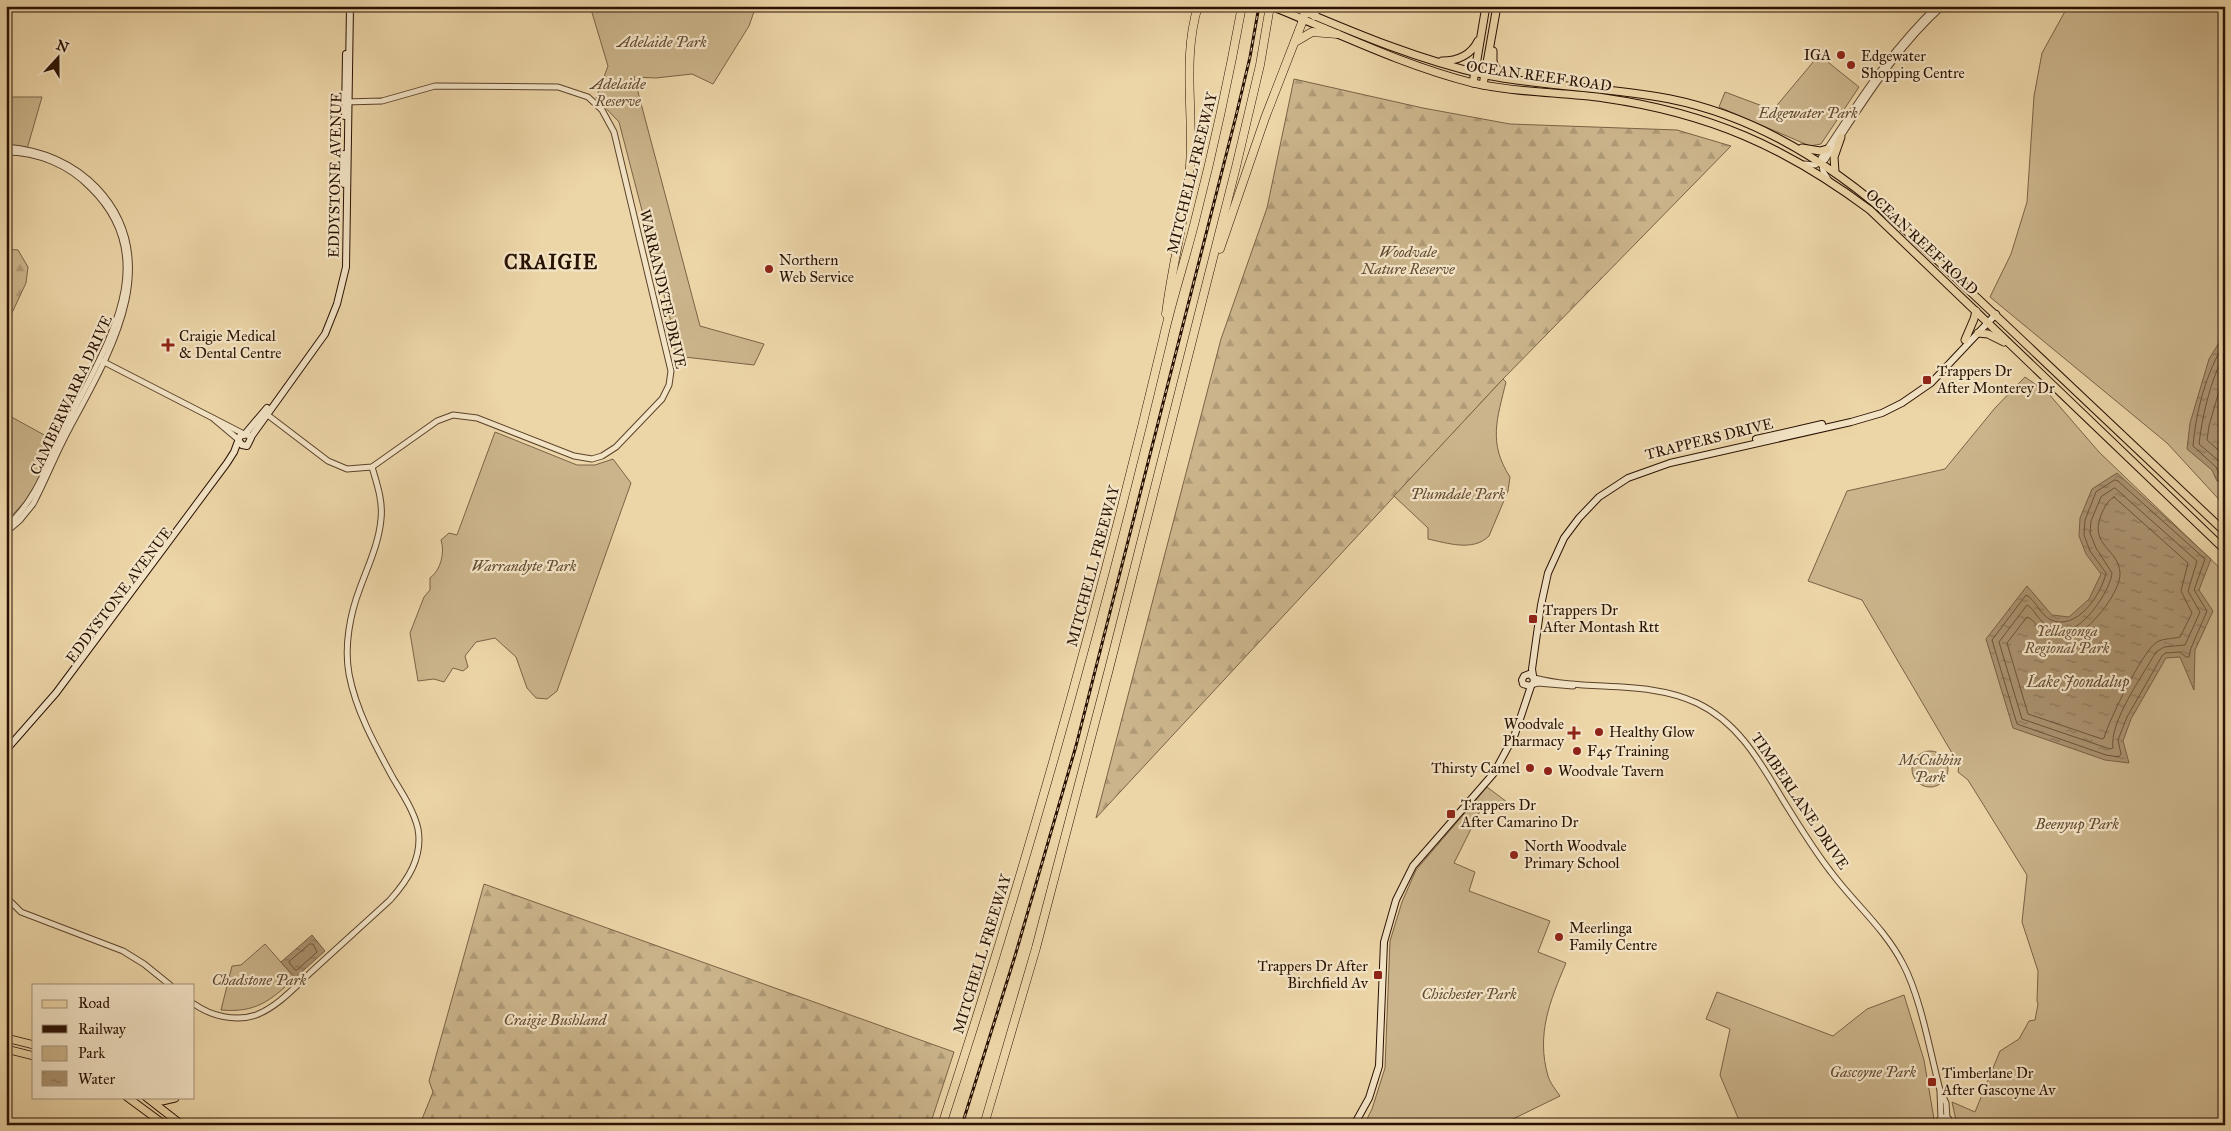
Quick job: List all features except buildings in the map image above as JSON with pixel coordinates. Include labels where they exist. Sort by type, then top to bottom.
[{"type":"highway","points":[[1163,338],[1168,297],[1186,201],[1190,165],[1189,43],[1198,6]]},
{"type":"highway","name":"MITCHELL FREEWAY","points":[[942,1125],[1005,928],[1079,672],[1145,420],[1163,338],[1196,218],[1227,92],[1242,6]]},
{"type":"highway","points":[[984,1125],[1036,948],[1212,267],[1260,65],[1271,6]]},
{"type":"highway","points":[[1313,6],[1315,16]]},
{"type":"highway","points":[[1212,267],[1224,239],[1255,146],[1305,13]]},
{"type":"highway","points":[[1294,43],[1312,32],[1337,34]]},
{"type":"main road","name":"EDDYSTONE AVENUE","points":[[6,750],[80,662],[227,463],[239,441],[247,435],[266,413],[316,340],[328,316],[344,252],[348,6]]},
{"type":"main road","name":"OCEAN REEF ROAD","points":[[1271,6],[1315,16],[1364,37],[1432,61],[1474,72],[1656,97],[1700,107],[1774,136],[1799,148],[1870,198],[2225,532]]},
{"type":"main road","name":"OCEAN REEF ROAD","points":[[1291,6],[1337,34],[1433,72],[1483,85],[1646,104],[1704,119],[1757,141],[1804,164],[1870,210],[2225,550]]},
{"type":"main road","points":[[1473,82],[1486,6]]},
{"type":"main road","points":[[1497,6],[1493,62],[1501,77]]},
{"type":"main road","points":[[1432,61],[1451,61],[1466,55],[1477,44],[1483,29]]},
{"type":"main road","points":[[1483,85],[1494,31]]},
{"type":"main road","points":[[1725,116],[1757,132],[1760,135],[1757,141]]},
{"type":"main road","points":[[1835,172],[1834,157],[1841,137]]},
{"type":"main road","points":[[1799,148],[1820,151],[1827,149]]},
{"type":"main road","points":[[1965,340],[1976,311]]},
{"type":"main road","name":"TRAPPERS DRIVE","points":[[1524,676],[1539,591],[1549,560],[1565,530],[1597,494],[1624,476],[1655,464],[1849,419],[1880,409],[1903,398],[1924,384],[1965,340],[1994,313]]},
{"type":"main road","name":"TRAPPERS DRIVE","points":[[1534,677],[1532,669],[1541,605],[1552,561],[1571,529],[1600,498],[1628,478],[1663,465],[1852,422],[1902,403],[1931,383],[1986,321]]},
{"type":"main road","points":[[1978,332],[1990,335],[2013,347]]},
{"type":"main road","name":"EDDYSTONE AVENUE","points":[[6,755],[59,696],[246,446],[251,442],[247,435]]},
{"type":"main road","points":[[239,441],[242,446],[246,446]]},
{"type":"main road","points":[[1354,1125],[1369,1098],[1379,1066],[1384,942],[1396,900],[1413,866],[1494,773],[1511,744],[1532,685],[1534,677],[1529,674],[1524,676],[1522,680],[1523,698],[1514,726],[1490,776]]},
{"type":"main road","points":[[1523,684],[1532,685]]},
{"type":"main road","points":[[6,1038],[32,1044]]},
{"type":"main road","points":[[6,1049],[32,1056]]},
{"type":"main road","points":[[127,1098],[165,1125]]},
{"type":"main road","points":[[147,1098],[162,1101],[175,1098]]},
{"type":"main road","points":[[147,1098],[182,1125]]},
{"type":"street","points":[[1828,180],[1821,163],[1821,158],[1888,60],[1915,28],[1937,6]]},
{"type":"street","points":[[1804,164],[1821,163],[1841,137],[1888,66],[1913,35],[1943,6]]},
{"type":"street","name":"WARRANDYTE DRIVE","points":[[347,102],[382,101],[435,86],[558,87],[588,97],[602,110],[614,132],[671,370],[669,385],[662,399],[616,447],[602,456],[592,459],[574,456],[477,418],[453,415],[437,421],[372,467]]},
{"type":"street","name":"CAMBERWARRA DRIVE","points":[[6,147],[38,152],[72,168],[100,191],[120,223],[127,244],[131,284],[121,325],[34,494],[20,514],[6,527]]},
{"type":"street","name":"CAMBERWARRA DRIVE","points":[[6,152],[26,153],[40,157],[71,171],[97,194],[113,217],[124,245],[127,275],[120,312],[102,360],[33,504],[20,520],[6,532]]},
{"type":"street","points":[[102,360],[247,435]]},
{"type":"street","points":[[195,1005],[209,1013],[226,1018],[245,1017],[264,1011],[291,990],[390,900],[405,884],[415,862],[418,845],[418,829],[411,809],[367,729],[356,703],[349,672],[350,624],[381,525],[379,490],[372,467],[356,470],[338,466],[328,461],[266,413]]},
{"type":"street","points":[[212,417],[239,441]]},
{"type":"street","name":"TIMBERLANE DRIVE","points":[[1534,677],[1576,685],[1645,689],[1675,694],[1707,708],[1739,734],[1753,750],[1813,847],[1898,955],[1912,983],[1940,1090],[1946,1103],[1947,1118],[1950,1125]]},
{"type":"street","name":"TIMBERLANE DRIVE","points":[[1532,685],[1568,687],[1576,685]]},
{"type":"street","points":[[6,897],[21,912],[34,918],[123,951],[144,964],[169,984]]},
{"type":"street","name":"TIMBERLANE DRIVE","points":[[1939,1125],[1941,1118],[1940,1090]]},
{"type":"street","points":[[1941,1118],[1947,1118]]},
{"type":"green space","points":[[590,6],[756,6],[749,26],[713,84],[692,74],[656,78],[634,77],[700,326],[764,344],[754,365],[676,356],[672,326],[619,122],[596,98],[608,66]]},
{"type":"green space","points":[[2068,6],[2225,6],[2225,506],[2167,443],[1990,297],[2011,254],[2027,202],[2034,96],[2042,53]]},
{"type":"green space","name":"Edgewater Park","points":[[1819,55],[1859,87],[1821,144],[1810,146],[1719,107],[1725,92],[1773,110]]},
{"type":"green space","name":"Woodvale Nature Reserve","points":[[1294,79],[1423,108],[1510,124],[1677,130],[1731,146],[1503,379],[1096,818],[1221,339],[1267,208]]},
{"type":"green space","points":[[6,97],[42,97],[27,149],[6,147]]},
{"type":"green space","points":[[6,249],[18,250],[28,267],[26,283],[10,317],[6,312]]},
{"type":"green space","name":"Yellagonga Regional Park","points":[[2025,377],[2048,393],[2099,452],[2225,573],[2225,1125],[1957,1125],[1952,1102],[1975,1112],[2000,1051],[2019,1039],[2029,1021],[2035,1020],[2038,1004],[2038,971],[2022,922],[2027,875],[1968,780],[1958,772],[1959,765],[1862,600],[1808,581],[1847,491],[1945,469],[1995,408]]},
{"type":"green space","name":"Plumdale Park","points":[[1503,379],[1506,382],[1496,431],[1499,453],[1510,477],[1508,491],[1489,536],[1483,541],[1468,545],[1451,544],[1428,539],[1428,528],[1394,496]]},
{"type":"green space","points":[[6,414],[57,442],[30,496],[6,522]]},
{"type":"green space","name":"Warrandyte Park","points":[[495,432],[577,465],[595,465],[613,459],[631,483],[557,691],[547,699],[536,698],[527,688],[516,657],[495,638],[476,642],[465,656],[468,667],[463,671],[453,668],[444,682],[434,679],[418,681],[410,633],[424,597],[430,590],[430,578],[434,575],[441,560],[443,550],[441,540],[449,533],[457,535]]},
{"type":"green space","name":"McCubbin Park","points":[[1930,751],[1937,752],[1943,756],[1947,762],[1947,776],[1943,782],[1937,786],[1930,787],[1923,786],[1917,782],[1913,776],[1912,769],[1913,762],[1917,756],[1923,752]]},
{"type":"green space","name":"Chichester Park","points":[[1487,787],[1507,802],[1483,805],[1454,863],[1475,872],[1469,891],[1550,921],[1538,952],[1566,963],[1550,1004],[1544,1032],[1545,1061],[1548,1076],[1560,1096],[1511,1120],[1507,1125],[1364,1125],[1372,1109],[1385,1068],[1390,941],[1402,902],[1416,870]]},
{"type":"green space","name":"Craigie Bushland","points":[[484,884],[954,1052],[930,1125],[418,1125],[433,1092],[429,1081]]},
{"type":"green space","name":"Chadstone Park","points":[[265,944],[295,978],[262,1004],[244,1009],[221,1010],[232,966],[241,965]]},
{"type":"green space","name":"Gascoyne Park","points":[[1717,992],[1833,1036],[1867,1009],[1904,995],[1924,1060],[1934,1119],[1907,1125],[1741,1125],[1720,1075],[1730,1029],[1706,1019]]},
{"type":"water","points":[[2225,333],[2225,482],[2217,481],[2212,470],[2187,449],[2190,423],[2209,359]]},
{"type":"water","name":"Lake Joondalup","points":[[2117,473],[2211,559],[2199,590],[2213,611],[2195,650],[2194,690],[2180,657],[2166,658],[2131,719],[2123,741],[2129,763],[2105,760],[2013,728],[1986,639],[2027,586],[2052,615],[2069,617],[2089,599],[2101,574],[2086,554],[2079,536],[2080,518],[2092,489]]},
{"type":"water","points":[[312,935],[325,951],[295,978],[281,962]]},
{"type":"railway","points":[[962,1125],[1015,956],[1076,746],[1236,116],[1250,57],[1259,6]]},
{"type":"place","name":"IGA","points":[[1841,55]]},
{"type":"place","name":"Edgewater Shopping Centre","points":[[1851,65]]},
{"type":"place","name":"Northern Web Service","points":[[769,269]]},
{"type":"place","name":"Craigie Medical & Dental Centre","points":[[168,345]]},
{"type":"place","name":"Trappers Dr After Monterey Dr","points":[[1927,380]]},
{"type":"place","name":"Trappers Dr After Montash Rtt","points":[[1533,619]]},
{"type":"place","name":"Healthy Glow","points":[[1599,732]]},
{"type":"place","name":"Woodvale Pharmacy","points":[[1574,733]]},
{"type":"place","name":"F45 Training","points":[[1577,751]]},
{"type":"place","name":"Thirsty Camel","points":[[1530,768]]},
{"type":"place","name":"Woodvale Tavern","points":[[1548,771]]},
{"type":"place","name":"Trappers Dr After Camarino Dr","points":[[1451,814]]},
{"type":"place","name":"North Woodvale Primary School","points":[[1514,855]]},
{"type":"place","name":"Meerlinga Family Centre","points":[[1559,937]]},
{"type":"place","name":"Trappers Dr After Birchfield Av","points":[[1378,975]]},
{"type":"place","name":"Timberlane Dr After Gascoyne Av","points":[[1932,1082]]},
{"type":"district","name":"CRAIGIE","points":[[551,262]]},
{"type":"park label","name":"Adelaide Park","points":[[662,42]]},
{"type":"park label","name":"Adelaide Reserve","points":[[618,92]]},
{"type":"park label","name":"Beenyup Park","points":[[2077,824]]}]
